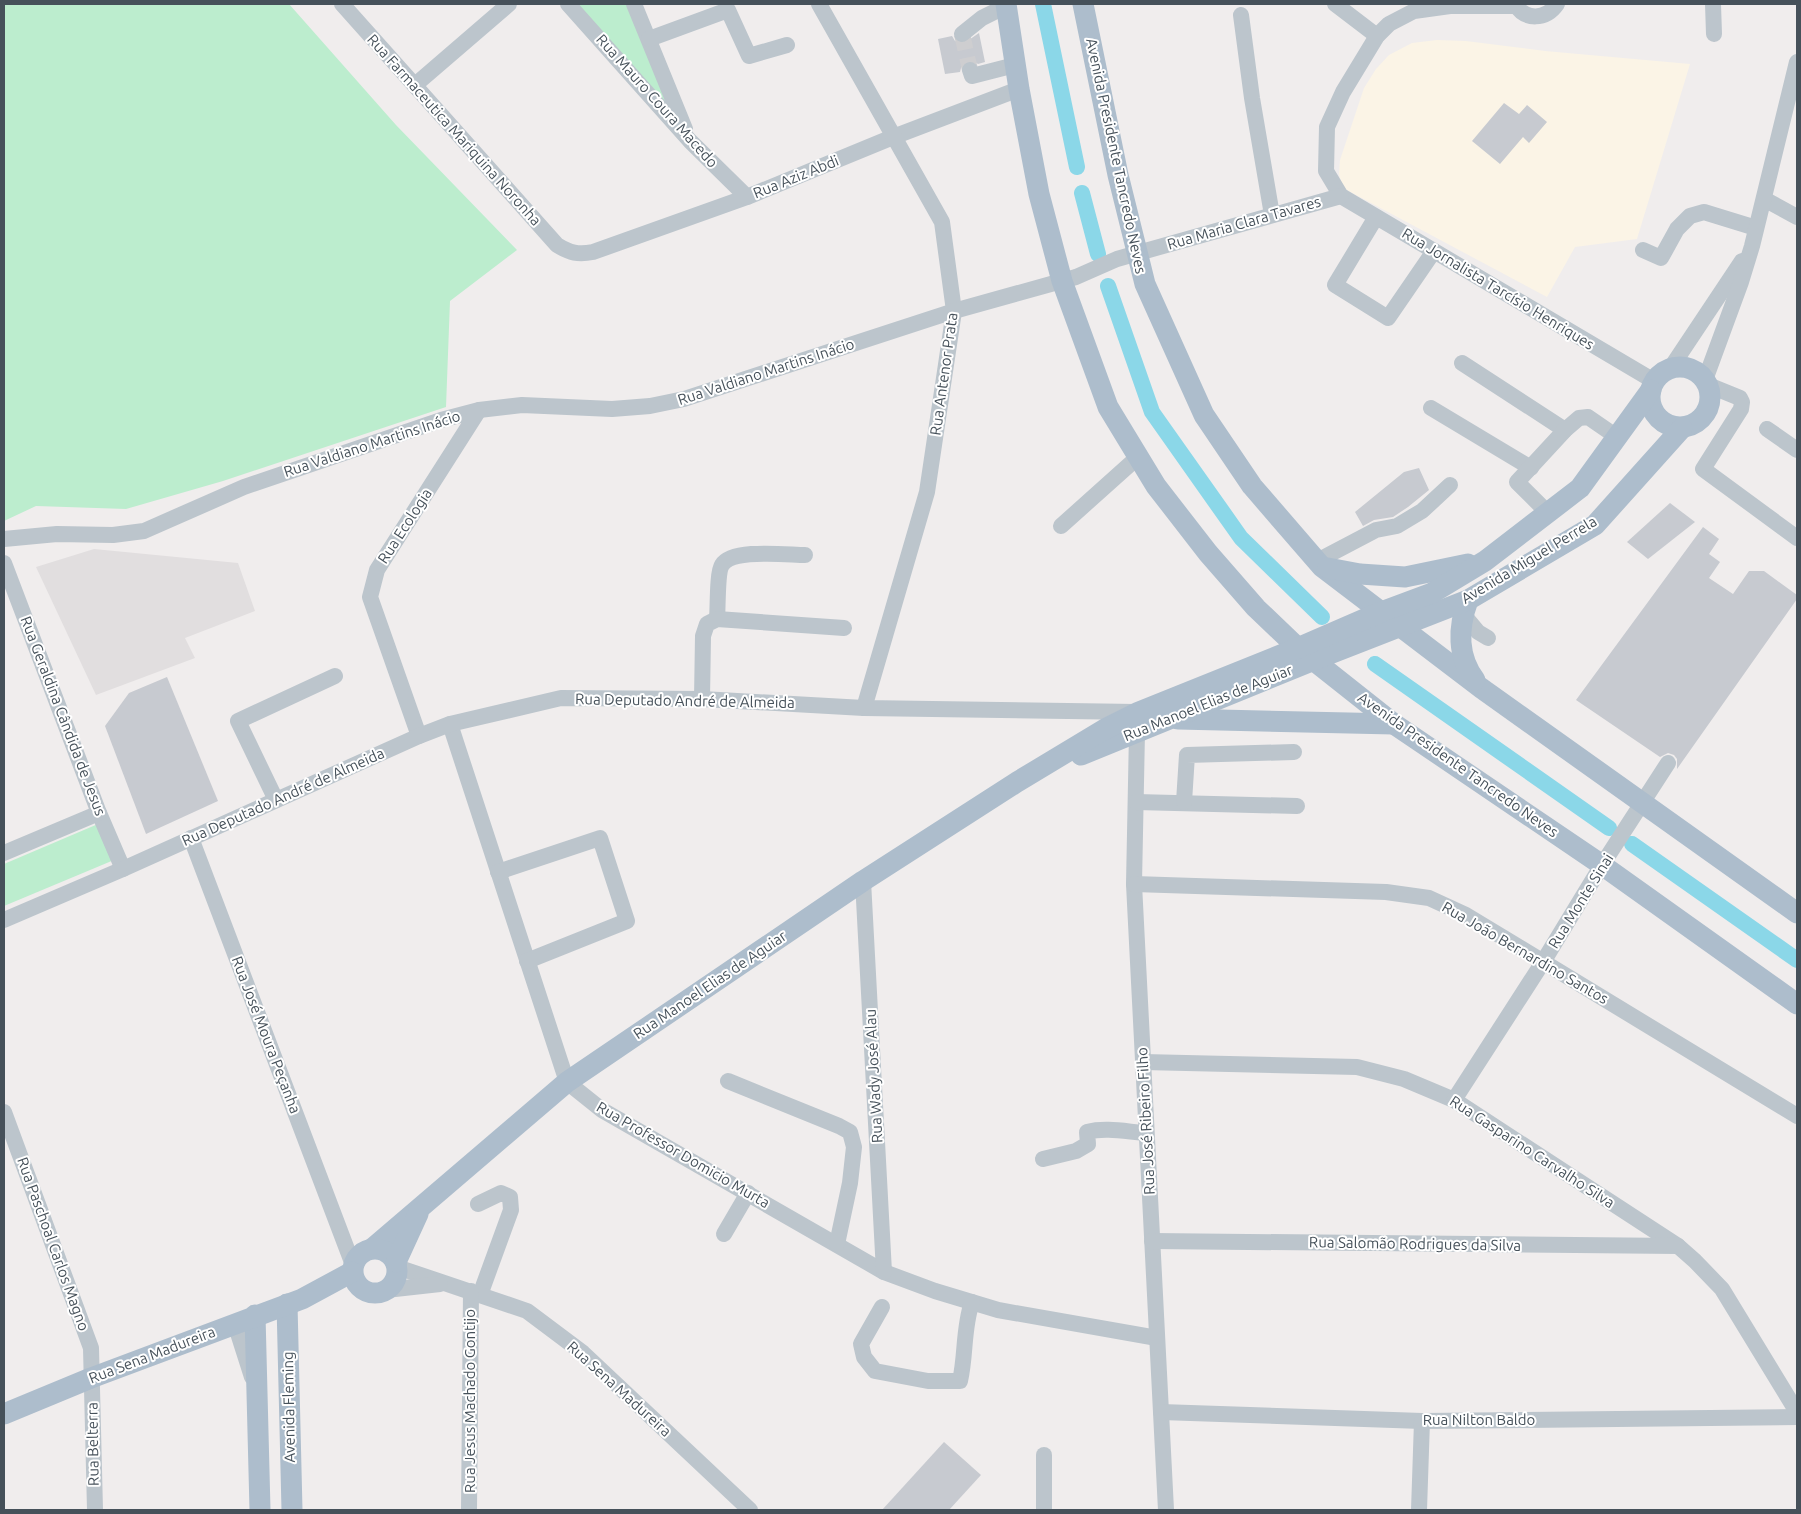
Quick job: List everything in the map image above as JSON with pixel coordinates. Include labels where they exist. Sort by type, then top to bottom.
[{"type":"main road","name":"Avenida Presidente Tancredo Neves","points":[[1083,4],[1118,176],[1145,284],[1204,415],[1252,486],[1320,564],[1381,612],[1481,688],[1644,802],[1797,913]]},
{"type":"main road","name":"Avenida Presidente Tancredo Neves","points":[[1006,5],[1019,89],[1039,194],[1062,281],[1108,407],[1156,486],[1208,554],[1256,608],[1274,625],[1306,654],[1394,724],[1605,861],[1797,1004]]},
{"type":"main road","points":[[1680,367],[1690,368],[1699,373],[1707,383],[1710,404],[1700,421],[1691,426],[1682,428],[1672,427],[1657,417],[1652,409],[1650,400],[1658,380],[1680,367]]},
{"type":"main road","name":"Avenida Miguel Perrela","points":[[1381,612],[1432,593],[1485,561],[1580,488],[1658,380]]},
{"type":"main road","name":"Avenida Miguel Perrela","points":[[1400,625],[1465,607],[1595,524],[1682,428]]},
{"type":"main road","points":[[1580,488],[1590,495],[1594,503],[1595,524]]},
{"type":"main road","points":[[1320,564],[1360,574],[1405,578],[1485,561]]},
{"type":"main road","points":[[1465,607],[1460,630],[1461,646],[1468,668],[1481,688]]},
{"type":"main road","name":"Rua Manoel Elias de Aguiar","points":[[361,1259],[566,1082],[863,881],[1017,782],[1105,729],[1170,718],[1306,654],[1381,612]]},
{"type":"main road","points":[[1253,666],[1269,653],[1274,644],[1276,635],[1274,625]]},
{"type":"main road","name":"Rua Manoel Elias de Aguiar","points":[[1138,722],[1253,666],[1306,654],[1400,625]]},
{"type":"main road","points":[[1170,718],[1394,724]]},
{"type":"main road","name":"Rua Manoel Elias de Aguiar","points":[[396,1265],[420,1209]]},
{"type":"main road","points":[[387,1252],[396,1265],[395,1280],[386,1290],[371,1293],[364,1290],[354,1280],[361,1259],[387,1252]]},
{"type":"main road","name":"Rua Sena Madureira","points":[[4,1414],[92,1378],[159,1357],[246,1319],[294,1301],[361,1259]]},
{"type":"main road","name":"Rua Sena Madureira","points":[[294,1301],[364,1290]]},
{"type":"main road","name":"Avenida Fleming","points":[[292,1510],[294,1301]]},
{"type":"main road","points":[[246,1319],[257,1394],[260,1510]]},
{"type":"street","name":"Rua Farmaceutica Mariquina Noronha","points":[[342,4],[557,245],[569,253]]},
{"type":"street","points":[[415,85],[509,4]]},
{"type":"street","name":"Rua Mauro Coura Macedo","points":[[568,4],[690,141],[747,197]]},
{"type":"street","points":[[634,4],[690,141]]},
{"type":"street","name":"Rua Antenor Prata","points":[[819,4],[942,222],[954,311],[927,492],[864,708]]},
{"type":"street","points":[[1336,4],[1377,36]]},
{"type":"street","points":[[1341,196],[1326,171],[1327,127],[1343,92],[1377,36],[1389,24],[1414,11],[1450,6],[1515,5],[1525,15],[1539,17],[1551,12],[1556,4]]},
{"type":"street","points":[[1713,4],[1714,34]]},
{"type":"street","points":[[962,34],[982,18],[1006,5]]},
{"type":"street","points":[[649,39],[727,7],[749,56],[787,44]]},
{"type":"street","points":[[1241,15],[1252,98],[1272,215]]},
{"type":"street","name":"Avenida Miguel Perrela","points":[[1707,383],[1752,246],[1797,62]]},
{"type":"street","points":[[970,70],[972,76],[1015,65]]},
{"type":"street","name":"Rua Aziz Abdi","points":[[569,253],[593,252],[747,197],[893,137],[1019,89]]},
{"type":"street","name":"Rua Maria Clara Tavares","points":[[1062,281],[1117,259],[1341,196]]},
{"type":"street","name":"Rua Jornalista Tarcísio Henriques","points":[[1341,196],[1658,380]]},
{"type":"street","points":[[1764,199],[1797,217]]},
{"type":"street","points":[[1643,250],[1661,258],[1677,229],[1690,216],[1704,212],[1756,228]]},
{"type":"street","points":[[1376,217],[1335,285],[1388,318],[1434,251]]},
{"type":"street","name":"Avenida Miguel Perrela","points":[[1658,380],[1752,246]]},
{"type":"street","name":"Rua Valdiano Martins Inácio","points":[[4,539],[57,534],[113,535],[144,531],[244,487],[441,420],[479,410],[522,405],[612,410],[650,406],[684,399],[954,311],[1062,281]]},
{"type":"street","points":[[1462,363],[1565,430]]},
{"type":"street","points":[[1707,383],[1740,398],[1742,402],[1741,409],[1702,469],[1797,538]]},
{"type":"street","points":[[1431,408],[1531,468]]},
{"type":"street","name":"Rua Ecologia","points":[[419,736],[370,597],[377,570],[479,410]]},
{"type":"street","points":[[1548,513],[1517,482],[1565,430],[1580,418],[1588,417],[1617,437]]},
{"type":"street","points":[[1767,429],[1797,450]]},
{"type":"street","points":[[1061,526],[1138,457]]},
{"type":"street","points":[[1320,564],[1376,530],[1397,526],[1422,511],[1450,486]]},
{"type":"street","points":[[717,619],[722,564],[730,558],[742,554],[806,555]]},
{"type":"street","name":"Rua Geraldina Cândida de Jesus","points":[[4,563],[123,869]]},
{"type":"street","points":[[1465,607],[1478,632],[1488,638]]},
{"type":"street","points":[[702,698],[703,636],[708,624],[717,619],[844,628]]},
{"type":"street","points":[[276,800],[238,721],[335,676]]},
{"type":"street","name":"Rua Deputado André de Almeida","points":[[4,920],[123,869],[419,736],[450,724],[561,698],[702,698],[1138,722]]},
{"type":"street","name":"Rua José Ribeiro Filho","points":[[1138,722],[1134,884],[1166,1510]]},
{"type":"street","points":[[450,724],[566,1082]]},
{"type":"street","points":[[1184,802],[1186,756],[1294,752]]},
{"type":"street","name":"Rua Monte Sinai","points":[[1454,1100],[1667,765]]},
{"type":"street","points":[[1136,802],[1297,806]]},
{"type":"street","points":[[4,853],[100,813]]},
{"type":"street","name":"Rua José Moura Peçanha","points":[[191,838],[341,1233],[361,1259]]},
{"type":"street","points":[[498,872],[600,838],[627,921],[527,961]]},
{"type":"street","name":"Rua Wady José Alau","points":[[863,881],[884,1272]]},
{"type":"street","name":"Rua João Bernardino Santos","points":[[1134,884],[1386,892],[1429,898],[1466,915],[1797,1116]]},
{"type":"street","name":"Rua Gasparino Carvalho Silva","points":[[1143,1062],[1357,1067],[1404,1079],[1454,1100],[1678,1246],[1722,1289],[1797,1412]]},
{"type":"street","points":[[728,1080],[850,1132],[854,1147],[850,1183],[837,1244]]},
{"type":"street","name":"Rua Professor Domicio Murta","points":[[566,1082],[602,1110],[884,1272],[934,1291],[998,1310],[1157,1338]]},
{"type":"street","name":"Rua Paschoal Carlos Magno","points":[[4,1112],[91,1348],[92,1378]]},
{"type":"street","points":[[1043,1159],[1076,1151],[1088,1144],[1087,1132],[1119,1131],[1146,1133]]},
{"type":"street","name":"Rua Jesus Machado Gontijo","points":[[469,1510],[476,1293],[511,1210],[510,1198],[501,1193],[478,1204]]},
{"type":"street","points":[[724,1234],[748,1193]]},
{"type":"street","name":"Rua Salomão Rodrigues da Silva","points":[[1152,1241],[1678,1246]]},
{"type":"street","name":"Rua Sena Madureira","points":[[396,1265],[442,1284],[476,1293],[526,1311],[583,1353],[750,1510]]},
{"type":"street","name":"Rua Sena Madureira","points":[[386,1290],[442,1284]]},
{"type":"street","points":[[882,1307],[861,1344],[864,1357],[875,1371],[928,1381],[960,1381],[963,1369],[967,1317],[972,1302]]},
{"type":"street","name":"Rua Belterra","points":[[92,1378],[95,1510]]},
{"type":"street","name":"Rua Nilton Baldo","points":[[1161,1412],[1422,1421],[1797,1417]]},
{"type":"street","points":[[1419,1510],[1422,1421]]},
{"type":"street","points":[[1044,1456],[1044,1510]]},
{"type":"shaded area","points":[[1437,40],[1466,41],[1545,51],[1690,64],[1637,239],[1575,247],[1547,297],[1343,188],[1339,174],[1340,160],[1364,88],[1376,69],[1389,55],[1412,43]]},
{"type":"shaded area","points":[[94,549],[238,563],[255,611],[185,638],[195,658],[96,695],[36,567]]},
{"type":"green space","points":[[4,4],[289,4],[396,125],[517,250],[450,301],[446,407],[223,481],[126,509],[36,506],[4,521]]},
{"type":"green space","points":[[568,4],[634,4],[690,141]]},
{"type":"green space","points":[[98,824],[114,860],[4,906],[4,864]]},
{"type":"building","points":[[979,33],[985,62],[978,64],[972,60],[967,60],[962,64],[960,72],[945,74],[938,39],[952,36],[955,41],[963,44]]},
{"type":"building","points":[[1504,103],[1519,114],[1527,105],[1547,122],[1529,143],[1523,137],[1500,164],[1472,141]]},
{"type":"building","points":[[1419,468],[1429,490],[1393,517],[1374,520],[1363,526],[1355,512],[1404,472]]},
{"type":"building","points":[[1670,503],[1695,522],[1648,559],[1627,542]]},
{"type":"building","points":[[1703,527],[1719,539],[1709,554],[1720,562],[1709,578],[1733,594],[1749,571],[1764,571],[1797,595],[1797,599],[1677,769],[1677,759],[1674,755],[1668,753],[1660,757],[1576,700]]},
{"type":"building","points":[[167,677],[218,801],[146,834],[105,726],[129,693]]},
{"type":"building","points":[[944,1442],[981,1475],[949,1510],[882,1510]]},
{"type":"waterway","points":[[1043,4],[1077,167]]},
{"type":"waterway","points":[[1082,193],[1098,254]]},
{"type":"waterway","points":[[1108,286],[1152,412],[1241,538],[1322,617]]},
{"type":"waterway","points":[[1375,664],[1609,828]]},
{"type":"waterway","points":[[1632,844],[1797,960]]},
{"type":"tunnel","points":[[962,34],[970,70]]}]
